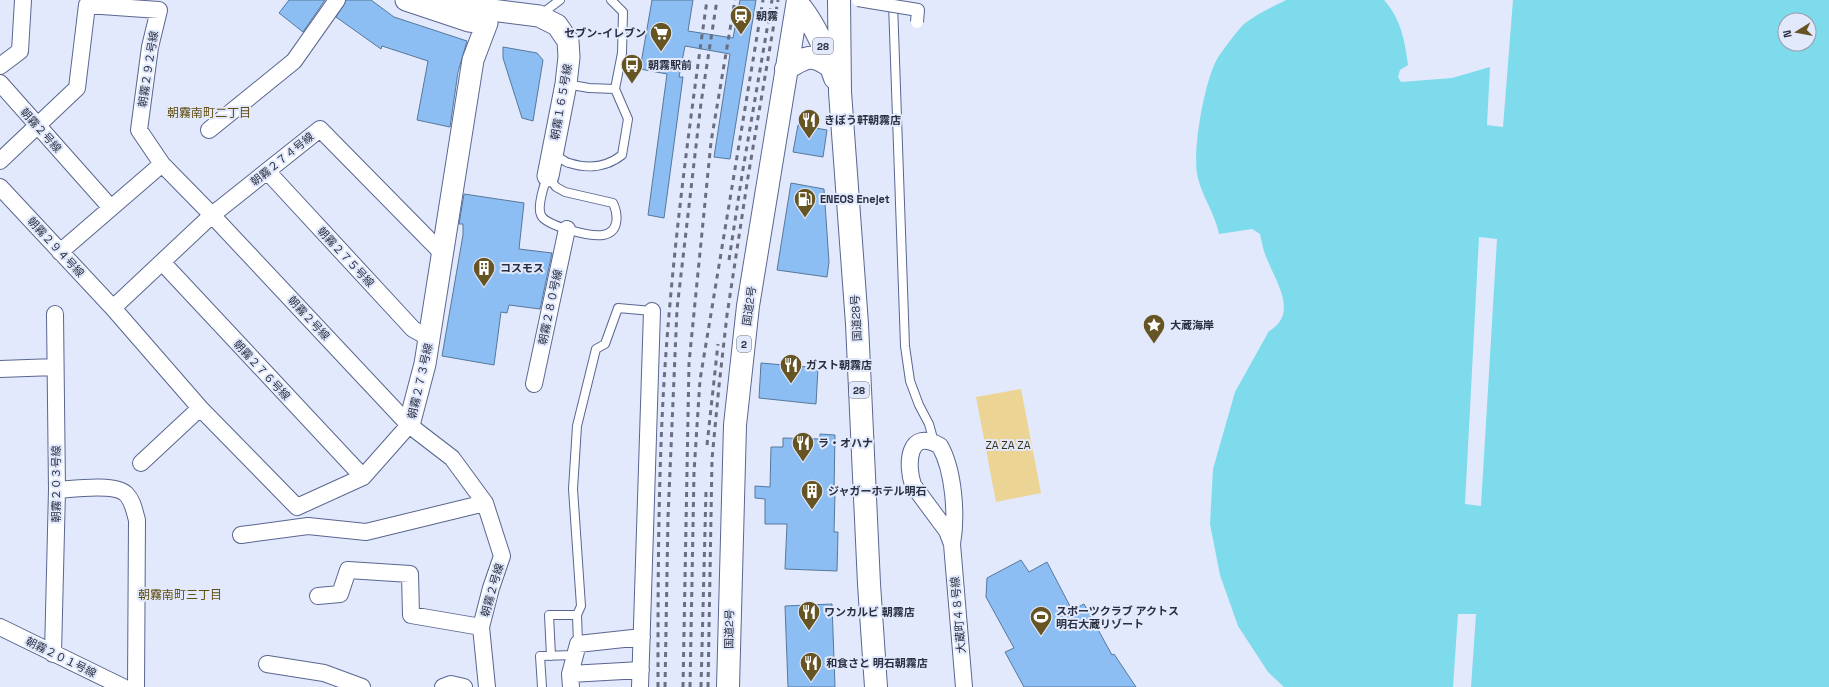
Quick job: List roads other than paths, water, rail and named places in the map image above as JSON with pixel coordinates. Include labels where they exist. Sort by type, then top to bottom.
[{"type":"highway","name":"国道28号","points":[[839,0],[840,92],[857,324],[869,584],[876,687]]},
{"type":"highway","name":"国道28号","points":[[798,2],[811,20],[840,92]]},
{"type":"highway","name":"国道2号","points":[[728,687],[735,425],[748,306],[798,2]]},
{"type":"highway","points":[[786,69],[799,61],[811,57],[822,60],[831,67]]},
{"type":"street","points":[[0,66],[20,51],[24,0]]},
{"type":"street","points":[[209,130],[294,61],[338,0]]},
{"type":"street","name":"朝霧１６５号線","points":[[406,0],[469,21],[500,12]]},
{"type":"street","name":"朝霧１６５号線","points":[[447,0],[500,12],[539,16],[557,25],[568,41],[569,57],[566,84],[548,176]]},
{"type":"street","points":[[858,0],[918,10],[916,22]]},
{"type":"street","name":"朝霧２９２号線","points":[[37,126],[77,88],[87,5],[159,10],[150,47],[139,130],[162,164]]},
{"type":"street","name":"朝霧２７３号線","points":[[113,308],[200,408],[297,507],[363,477],[409,425],[425,364],[430,338],[473,60],[500,12]]},
{"type":"street","name":"朝霧２号線","points":[[0,83],[111,208]]},
{"type":"street","points":[[0,161],[37,126]]},
{"type":"street","name":"朝霧２７４号線","points":[[113,308],[212,215],[320,129],[443,254]]},
{"type":"street","points":[[60,252],[162,164]]},
{"type":"street","name":"朝霧２号線","points":[[162,164],[212,215],[409,425],[452,458],[486,503],[502,556],[491,588],[481,627],[487,687]]},
{"type":"street","name":"朝霧２７５号線","points":[[267,171],[413,329],[430,338]]},
{"type":"street","name":"朝霧２９４号線","points":[[0,187],[113,308]]},
{"type":"street","name":"朝霧２８０号線","points":[[534,384],[567,229]]},
{"type":"street","name":"朝霧２７６号線","points":[[162,262],[363,477]]},
{"type":"street","points":[[640,687],[652,311]]},
{"type":"street","name":"朝霧２０３号線","points":[[53,654],[57,490],[55,314]]},
{"type":"street","points":[[0,369],[55,367]]},
{"type":"street","points":[[141,463],[200,408]]},
{"type":"street","name":"大蔵町４８号線","points":[[952,544],[947,531],[913,485],[910,476],[910,452],[915,444],[927,441],[934,442],[940,446],[949,467],[954,530],[952,544],[964,687]]},
{"type":"street","points":[[57,490],[110,488],[125,493],[133,503],[137,520],[136,687]]},
{"type":"street","points":[[241,535],[308,526],[366,532],[486,503]]},
{"type":"street","points":[[318,596],[340,594],[348,570],[410,574],[411,615],[481,627]]},
{"type":"street","name":"朝霧２０１号線","points":[[0,627],[122,687]]},
{"type":"street","points":[[641,670],[570,681],[577,649],[642,637]]},
{"type":"street","points":[[267,664],[324,673],[362,687]]},
{"type":"street","points":[[443,687],[451,684],[464,687]]},
{"type":"lane","points":[[539,16],[560,0]]},
{"type":"lane","points":[[552,152],[568,163],[596,167],[612,163],[622,155],[628,119],[615,89],[622,53],[623,12],[611,0]]},
{"type":"lane","points":[[893,0],[905,346],[910,381],[919,405],[929,424],[934,442]]},
{"type":"lane","points":[[566,84],[589,88],[615,89]]},
{"type":"lane","points":[[548,176],[556,187],[565,192],[613,203],[618,213],[615,227],[609,233],[602,235],[567,229],[545,221],[540,214],[543,188],[548,176]]},
{"type":"lane","points":[[542,687],[540,656],[551,656],[577,649],[577,615],[582,606],[573,489],[577,426],[596,349],[605,344],[618,308],[652,311]]},
{"type":"lane","points":[[551,656],[549,615],[577,615]]},
{"type":"water","points":[[1286,0],[1384,0],[1390,7],[1398,23],[1405,47],[1408,65],[1400,70],[1398,77],[1401,82],[1452,78],[1490,67],[1487,125],[1503,127],[1513,0],[1829,0],[1829,687],[1471,687],[1476,614],[1458,614],[1453,687],[1284,687],[1268,672],[1238,626],[1220,575],[1210,524],[1213,469],[1235,392],[1269,331],[1278,324],[1283,316],[1283,297],[1264,253],[1260,234],[1252,229],[1219,234],[1199,182],[1196,162],[1200,116],[1207,85],[1216,61],[1237,31],[1244,24],[1259,14]],"holes":[[[1479,237],[1497,239],[1481,506],[1465,504]]]},
{"type":"railway","points":[[658,687],[659,496],[667,334],[682,191],[707,0]]},
{"type":"railway","points":[[665,687],[668,517],[677,309],[701,103],[717,0]]},
{"type":"railway","points":[[683,687],[689,363],[711,142],[735,0]]},
{"type":"railway","points":[[690,687],[694,472],[700,380],[763,0]]},
{"type":"railway","points":[[729,260],[772,0]]},
{"type":"railway","points":[[708,687],[712,459],[719,386],[727,315],[748,177],[778,0]]},
{"type":"railway","points":[[707,445],[718,344]]},
{"type":"railway","points":[[701,687],[706,491]]},
{"type":"place","name":"朝霧","points":[[741,36]]},
{"type":"place","name":"セブン-イレブン","points":[[661,52]]},
{"type":"place","name":"朝霧駅前","points":[[632,84]]},
{"type":"place","name":"きぼう軒朝霧店","points":[[809,140]]},
{"type":"place","name":"ENEOS Enejet","points":[[805,218]]},
{"type":"place","name":"コスモス","points":[[484,288]]},
{"type":"place","name":"大蔵海岸","points":[[1154,344]]},
{"type":"place","name":"ガスト朝霧店","points":[[791,384]]},
{"type":"place","name":"ラ・オハナ","points":[[803,462]]},
{"type":"place","name":"ジャガーホテル明石","points":[[812,510]]},
{"type":"place","name":"ワンカルビ 朝霧店","points":[[809,632]]},
{"type":"place","name":"スポーツクラブ アクトス 明石大蔵リゾート","points":[[1041,636]]},
{"type":"place","name":"和食さと 明石朝霧店","points":[[811,682]]},
{"type":"district","name":"朝霧南町二丁目","points":[[209,113]]},
{"type":"district","name":"朝霧南町三丁目","points":[[180,595]]},
{"type":"park label","name":"ZA ZA ZA","points":[[1008,445]]}]
